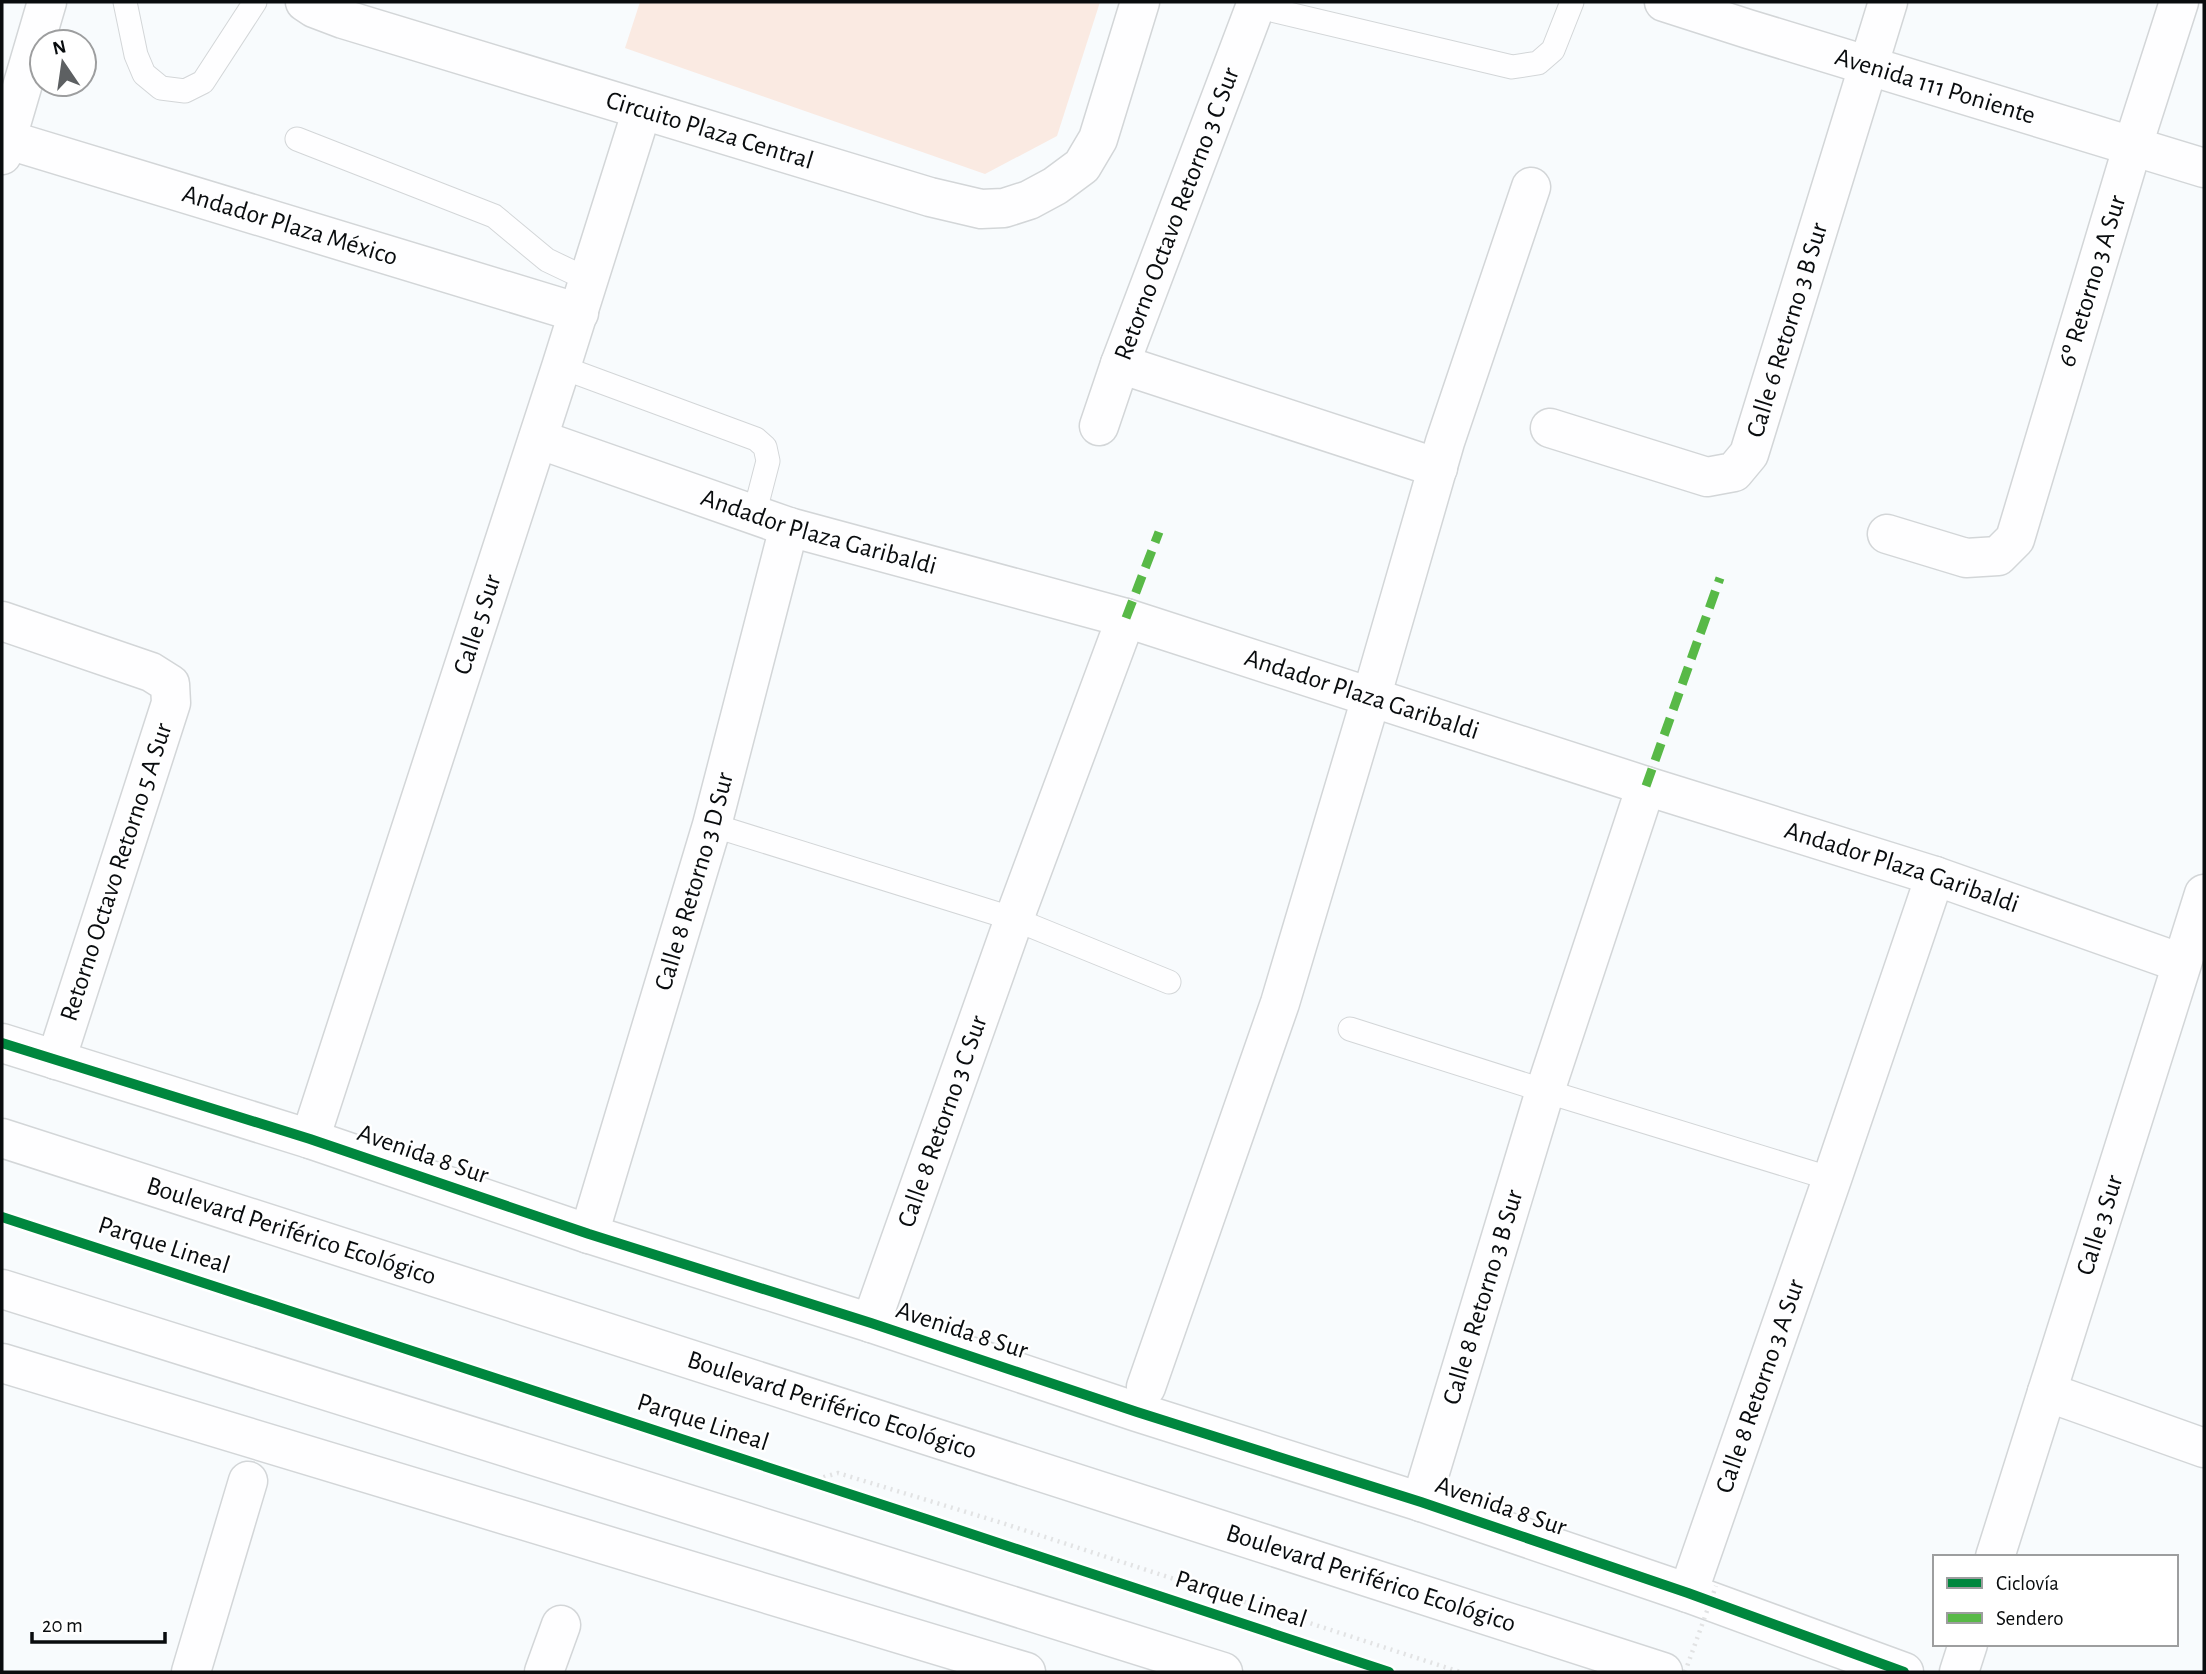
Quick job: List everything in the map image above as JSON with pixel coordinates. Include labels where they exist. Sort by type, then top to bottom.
[{"type":"main road","points":[[3,145],[47,2]]},
{"type":"main road","name":"Circuito Plaza Central","points":[[305,2],[342,19],[930,197],[981,209],[1004,208],[1029,200],[1055,186],[1082,166],[1098,139],[1140,2]]},
{"type":"main road","name":"Avenida 111 Poniente","points":[[1664,2],[2204,168]]},
{"type":"main road","name":"Calle 6 Retorno 3 B Sur","points":[[1550,428],[1707,477],[1734,472],[1749,454],[1888,2]]},
{"type":"main road","name":"6º Retorno 3 A Sur","points":[[1887,534],[1966,558],[1998,556],[2015,539],[2133,145],[2179,2]]},
{"type":"main road","name":"Retorno Octavo Retorno 3 C Sur","points":[[1099,426],[1256,4]]},
{"type":"main road","name":"Calle 5 Sur","points":[[310,1139],[642,110]]},
{"type":"main road","name":"Andador Plaza México","points":[[3,145],[584,296]]},
{"type":"main road","points":[[1146,1387],[1280,1003],[1438,468],[1531,187]]},
{"type":"main road","points":[[1120,364],[1438,468]]},
{"type":"main road","name":"Andador Plaza Garibaldi","points":[[538,439],[771,521],[1126,618],[1935,876],[2181,963]]},
{"type":"main road","name":"Calle 8 Retorno 3 D Sur","points":[[589,1234],[712,825],[771,521]]},
{"type":"main road","points":[[1014,919],[1126,618]]},
{"type":"main road","name":"Retorno Octavo Retorno 5 A Sur","points":[[2,621],[150,672],[170,684],[171,703],[56,1060]]},
{"type":"main road","name":"Calle 8 Retorno 3 B Sur","points":[[1421,1502],[1545,1091],[1646,786]]},
{"type":"main road","name":"Calle 8 Retorno 3 A Sur","points":[[1702,1589],[1832,1179],[1935,876]]},
{"type":"main road","name":"Calle 3 Sur","points":[[1996,1555],[2204,894]]},
{"type":"main road","name":"Calle 8 Retorno 3 C Sur","points":[[871,1323],[1014,919]]},
{"type":"main road","name":"Avenida 8 Sur","points":[[2,1043],[310,1139],[589,1234],[871,1323],[1137,1412],[1702,1589],[1904,1672]]},
{"type":"main road","name":"Boulevard Periférico Ecológico","points":[[2,1138],[1663,1672]]},
{"type":"main road","points":[[2,1289],[1223,1672]]},
{"type":"main road","points":[[2,1363],[1026,1672]]},
{"type":"main road","points":[[2047,1392],[2204,1448]]},
{"type":"main road","points":[[191,1672],[248,1480]]},
{"type":"main road","points":[[544,1672],[561,1625]]},
{"type":"main road","points":[[1959,1672],[1967,1646]]},
{"type":"lane","points":[[124,2],[136,55],[145,74],[161,88],[185,91],[203,82],[254,2]]},
{"type":"lane","points":[[1256,4],[1513,67],[1538,63],[1553,50],[1572,2]]},
{"type":"lane","points":[[297,139],[494,216],[547,260],[584,296]]},
{"type":"lane","points":[[561,367],[756,439],[765,447],[768,461],[771,521]]},
{"type":"lane","points":[[712,825],[1014,919],[1169,982]]},
{"type":"lane","points":[[1350,1029],[1832,1179]]},
{"type":"path","points":[[810,1480],[838,1472],[1460,1672]]},
{"type":"path","points":[[1685,1672],[1702,1589]]},
{"type":"shaded area","points":[[640,2],[1100,2],[1057,136],[985,174],[625,48]]},
{"type":"marked path","points":[[1126,618],[1159,532]]},
{"type":"marked path","points":[[1646,786],[1720,578]]},
{"type":"cycle path","points":[[2,1043],[310,1139],[589,1234],[1421,1502],[1688,1593],[1904,1672]]},
{"type":"cycle path","name":"Parque Lineal","points":[[2,1217],[1389,1672]]}]
